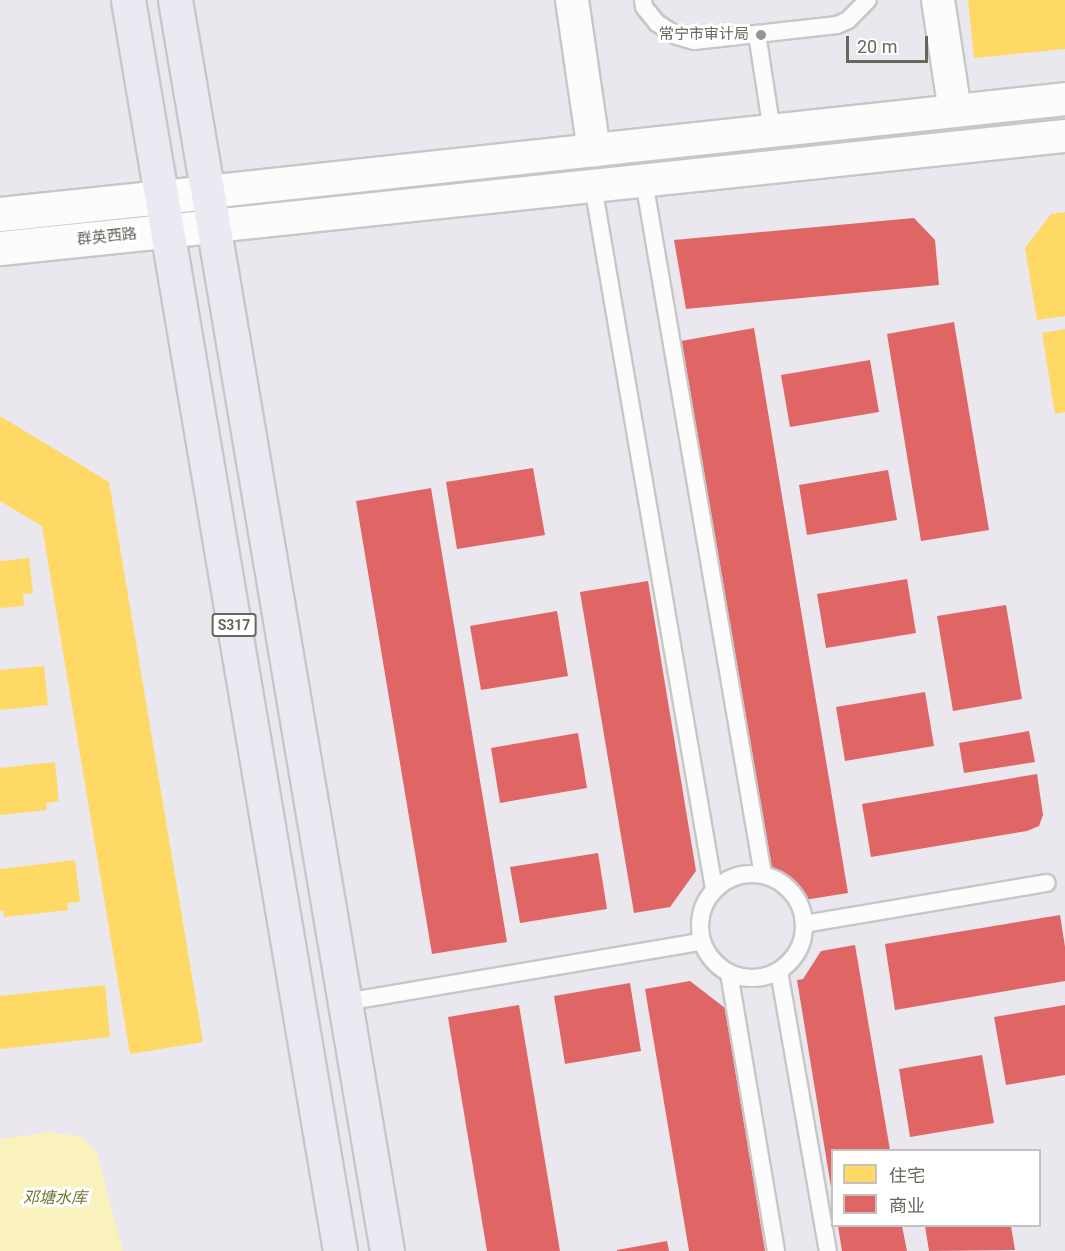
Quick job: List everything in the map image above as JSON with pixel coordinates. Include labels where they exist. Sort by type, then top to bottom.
[{"type":"main road","name":"S317","points":[[128,0],[340,1251]]},
{"type":"main road","points":[[176,0],[387,1251]]},
{"type":"main road","points":[[0,214],[208,192]]},
{"type":"main road","name":"群英西路","points":[[0,248],[214,226]]},
{"type":"street","points":[[572,0],[594,150]]},
{"type":"street","points":[[938,0],[955,111]]},
{"type":"street","points":[[208,192],[1065,99]]},
{"type":"street","points":[[214,226],[1065,136]]},
{"type":"lane","points":[[643,0],[644,7],[657,22],[677,36],[694,42],[837,25],[848,20],[868,0]]},
{"type":"lane","points":[[757,34],[772,131]]},
{"type":"lane","points":[[644,181],[763,875]]},
{"type":"lane","points":[[593,186],[714,889]]},
{"type":"lane","points":[[745,874],[763,875],[788,887],[796,898],[804,924],[798,951],[779,971],[754,979],[729,974],[707,955],[701,942],[700,914],[714,889],[728,879],[745,874]]},
{"type":"lane","points":[[804,924],[1047,883]]},
{"type":"lane","points":[[345,1002],[701,942]]},
{"type":"lane","points":[[779,971],[828,1251]]},
{"type":"lane","points":[[729,974],[776,1251]]},
{"type":"water","name":"邓塘水库","points":[[51,1132],[81,1137],[97,1154],[123,1251],[0,1251],[0,1139]]},
{"type":"building: 住宅","points":[[968,0],[1065,0],[1065,49],[974,58]]},
{"type":"building: 住宅","points":[[1065,212],[1065,316],[1037,320],[1025,248],[1051,214]]},
{"type":"building: 住宅","points":[[1065,329],[1065,412],[1055,414],[1042,333]]},
{"type":"building: 住宅","points":[[0,416],[109,482],[203,1042],[130,1054],[42,526],[0,501]]},
{"type":"building: 住宅","points":[[29,558],[33,593],[23,594],[24,606],[0,608],[0,561]]},
{"type":"building: 住宅","points":[[44,666],[48,705],[0,710],[0,670]]},
{"type":"building: 住宅","points":[[55,762],[59,801],[46,803],[47,810],[0,815],[0,768]]},
{"type":"building: 住宅","points":[[75,860],[80,902],[67,903],[68,910],[4,917],[3,910],[0,911],[0,869]]},
{"type":"building: 住宅","points":[[105,985],[110,1037],[0,1049],[0,996]]},
{"type":"building: 商业","points":[[914,218],[935,240],[939,285],[686,309],[674,240]]},
{"type":"building: 商业","points":[[954,322],[989,530],[921,541],[887,334]]},
{"type":"building: 商业","points":[[754,328],[848,893],[804,900],[777,876],[771,877],[681,341]]},
{"type":"building: 商业","points":[[870,360],[879,412],[790,427],[781,375]]},
{"type":"building: 商业","points":[[533,468],[545,535],[457,549],[446,482]]},
{"type":"building: 商业","points":[[888,470],[897,520],[807,535],[799,485]]},
{"type":"building: 商业","points":[[431,488],[507,942],[432,954],[356,501]]},
{"type":"building: 商业","points":[[907,579],[916,633],[826,648],[817,594]]},
{"type":"building: 商业","points":[[648,581],[696,871],[670,907],[634,913],[580,592]]},
{"type":"building: 商业","points":[[1006,605],[1022,699],[953,711],[937,616]]},
{"type":"building: 商业","points":[[557,611],[568,676],[481,690],[470,626]]},
{"type":"building: 商业","points":[[925,692],[934,746],[845,761],[836,707]]},
{"type":"building: 商业","points":[[1029,731],[1035,762],[964,773],[959,743]]},
{"type":"building: 商业","points":[[578,733],[587,788],[500,803],[491,748]]},
{"type":"building: 商业","points":[[1037,774],[1043,815],[1039,826],[1027,831],[871,857],[862,804]]},
{"type":"building: 商业","points":[[598,853],[607,909],[520,923],[510,867]]},
{"type":"building: 商业","points":[[1060,915],[1065,947],[1065,981],[895,1010],[885,944]]},
{"type":"building: 商业","points":[[855,945],[890,1149],[831,1149],[831,1187],[797,980],[803,979],[821,951]]},
{"type":"building: 商业","points":[[690,981],[725,1008],[765,1251],[689,1251],[645,989]]},
{"type":"building: 商业","points":[[630,983],[641,1051],[565,1064],[554,996]]},
{"type":"building: 商业","points":[[519,1005],[560,1251],[487,1251],[448,1017]]},
{"type":"building: 商业","points":[[1065,1005],[1065,1075],[1006,1085],[994,1017]]},
{"type":"building: 商业","points":[[982,1055],[994,1123],[910,1137],[899,1069]]},
{"type":"building: 商业","points":[[838,1227],[902,1227],[907,1251],[842,1251]]},
{"type":"building: 商业","points":[[925,1227],[1011,1227],[1015,1250],[929,1251]]},
{"type":"building: 商业","points":[[667,1241],[669,1251],[617,1251],[617,1250]]},
{"type":"place","name":"常宁市审计局","points":[[761,35]]}]
